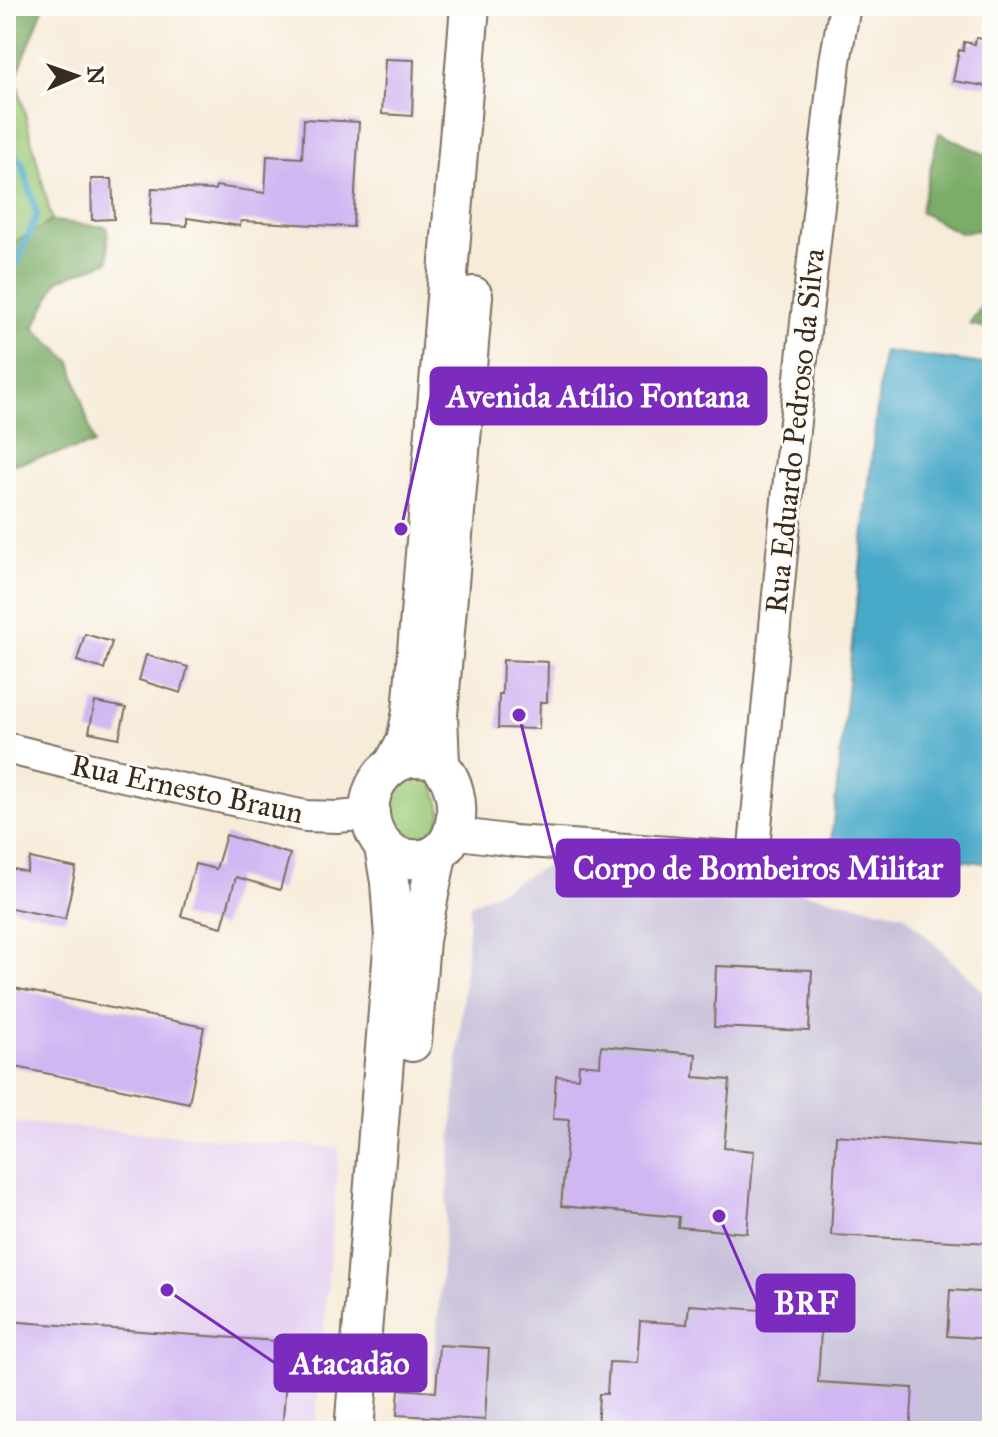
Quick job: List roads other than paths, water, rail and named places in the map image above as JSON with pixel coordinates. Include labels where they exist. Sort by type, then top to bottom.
[{"type":"main road","points":[[354,1431],[394,937],[390,882],[376,830],[371,794],[406,741],[412,712],[470,6]]},
{"type":"main road","points":[[380,1431],[420,940],[445,844],[456,817],[457,801],[452,782],[440,764],[438,715],[496,6]]},
{"type":"main road","points":[[393,765],[409,758],[424,758],[440,764]]},
{"type":"main road","points":[[376,830],[400,858],[419,860],[445,844]]},
{"type":"street","name":"Rua Eduardo Pedroso da Silva","points":[[445,844],[514,841],[753,858],[791,458],[835,61],[845,6]]},
{"type":"street","name":"Rua Ernesto Braun","points":[[6,748],[305,816],[338,817],[376,830]]},
{"type":"water","points":[[883,351],[992,365],[992,864],[831,843]]},
{"type":"waterway","points":[[6,143],[22,164],[37,215],[17,263],[6,279]]},
{"type":"place","name":"Avenida Atílio Fontana","points":[[401,529]]},
{"type":"place","name":"Corpo de Bombeiros Militar","points":[[519,715]]},
{"type":"place","name":"BRF","points":[[719,1216]]},
{"type":"place","name":"Atacadão","points":[[167,1290]]}]
